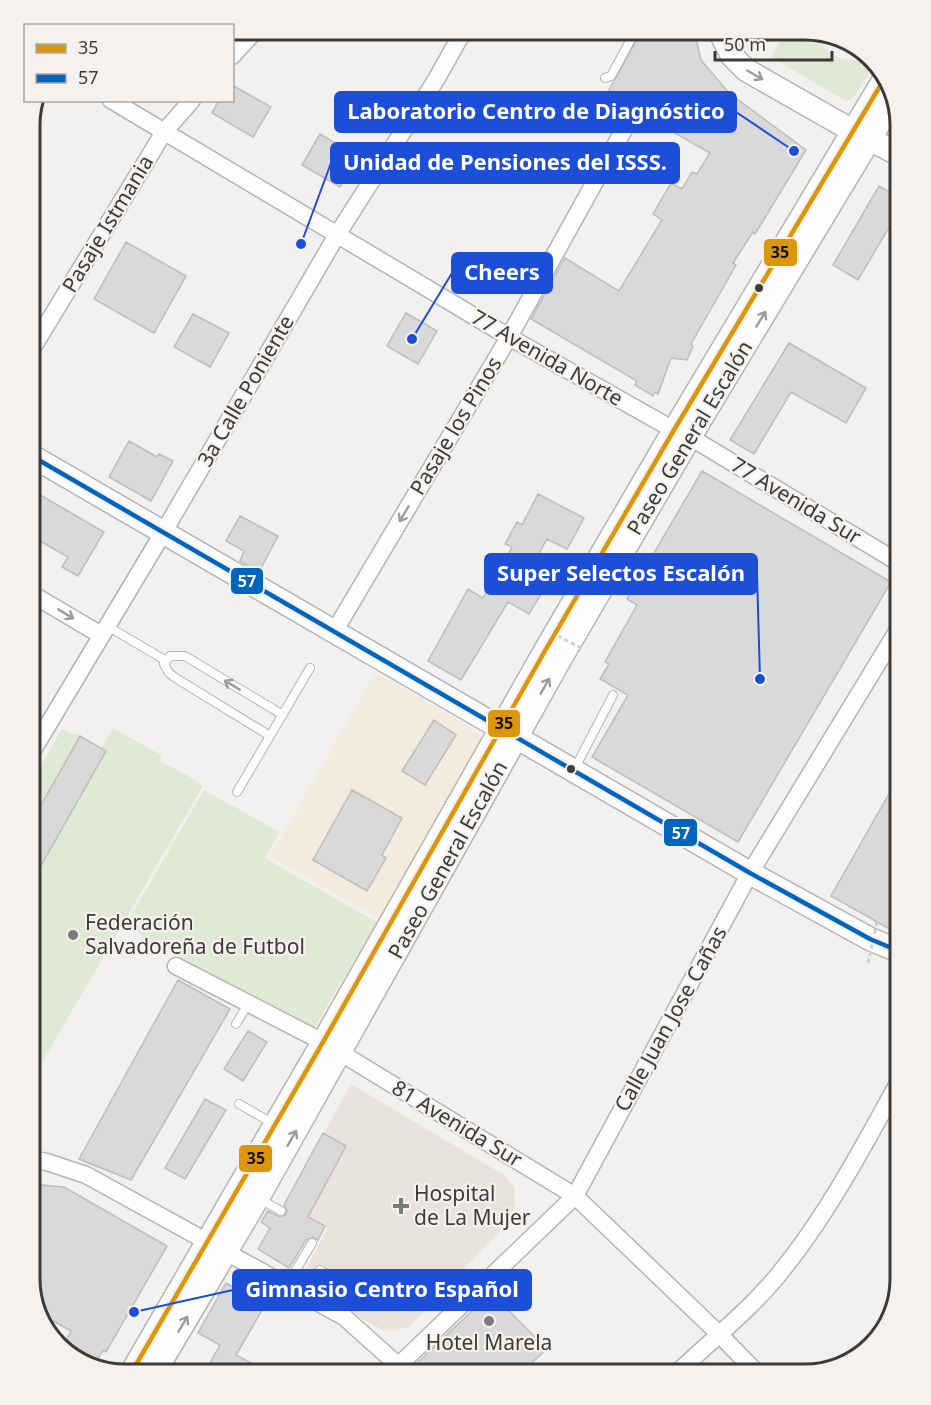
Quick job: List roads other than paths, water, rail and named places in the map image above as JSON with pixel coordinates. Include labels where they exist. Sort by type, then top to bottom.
[{"type":"main road","points":[[724,41],[732,56],[746,70],[890,150]]},
{"type":"main road","name":"Paseo General Escalón","points":[[137,1364],[216,1247],[258,1198],[332,1048],[508,732],[682,433],[861,135],[881,87]]},
{"type":"main road","name":"Paseo General Escalón","points":[[861,135],[888,105]]},
{"type":"main road","points":[[41,461],[750,873],[870,939],[890,947]]},
{"type":"main road","name":"Paseo General Escalón","points":[[158,1364],[274,1124],[332,1048]]},
{"type":"street","points":[[234,54],[247,40]]},
{"type":"street","name":"3a Calle Poniente","points":[[40,737],[163,534],[337,235],[437,78],[458,40]]},
{"type":"street","name":"77 Avenida Norte","points":[[114,102],[509,337],[682,433]]},
{"type":"street","name":"Pasaje Istmania","points":[[41,334],[164,132],[190,102]]},
{"type":"street","name":"Pasaje los Pinos","points":[[334,632],[509,337],[627,124]]},
{"type":"street","name":"77 Avenida Sur","points":[[682,433],[890,557]]},
{"type":"street","points":[[41,598],[104,630]]},
{"type":"street","name":"Calle Juan Jose Cañas","points":[[409,1364],[574,1196],[750,873],[890,643]]},
{"type":"street","name":"81 Avenida Sur","points":[[176,966],[249,1002],[332,1048],[574,1196],[748,1364]]},
{"type":"street","points":[[686,1364],[756,1300],[783,1270],[814,1226],[890,1097]]},
{"type":"street","points":[[40,1161],[86,1175],[344,1317],[393,1364]]},
{"type":"lane","points":[[605,78],[611,76],[630,41]]},
{"type":"lane","points":[[104,630],[165,660]]},
{"type":"lane","points":[[165,660],[170,656],[184,656],[283,715]]},
{"type":"lane","points":[[165,660],[164,664],[174,677],[270,735]]},
{"type":"lane","points":[[237,792],[310,668]]},
{"type":"lane","points":[[574,770],[614,695]]},
{"type":"lane","points":[[236,1024],[249,1002]]},
{"type":"lane","points":[[239,1104],[274,1124]]},
{"type":"lane","points":[[258,1198],[280,1211]]},
{"type":"lane","points":[[287,1285],[312,1244]]},
{"type":"lane","points":[[320,1270],[354,1289],[356,1293],[344,1317]]},
{"type":"place","name":"Laboratorio Centro de Diagnóstico","points":[[794,151]]},
{"type":"place","name":"Unidad de Pensiones del ISSS.","points":[[301,244]]},
{"type":"place","name":"Cheers","points":[[412,339]]},
{"type":"place","name":"Super Selectos Escalón","points":[[760,679]]},
{"type":"place","name":"Federación Salvadoreña de Futbol","points":[[73,935]]},
{"type":"place","name":"Hospital de La Mujer","points":[[401,1206]]},
{"type":"place","name":"Gimnasio Centro Español","points":[[134,1312]]},
{"type":"place","name":"Hotel Marela","points":[[489,1321]]}]
